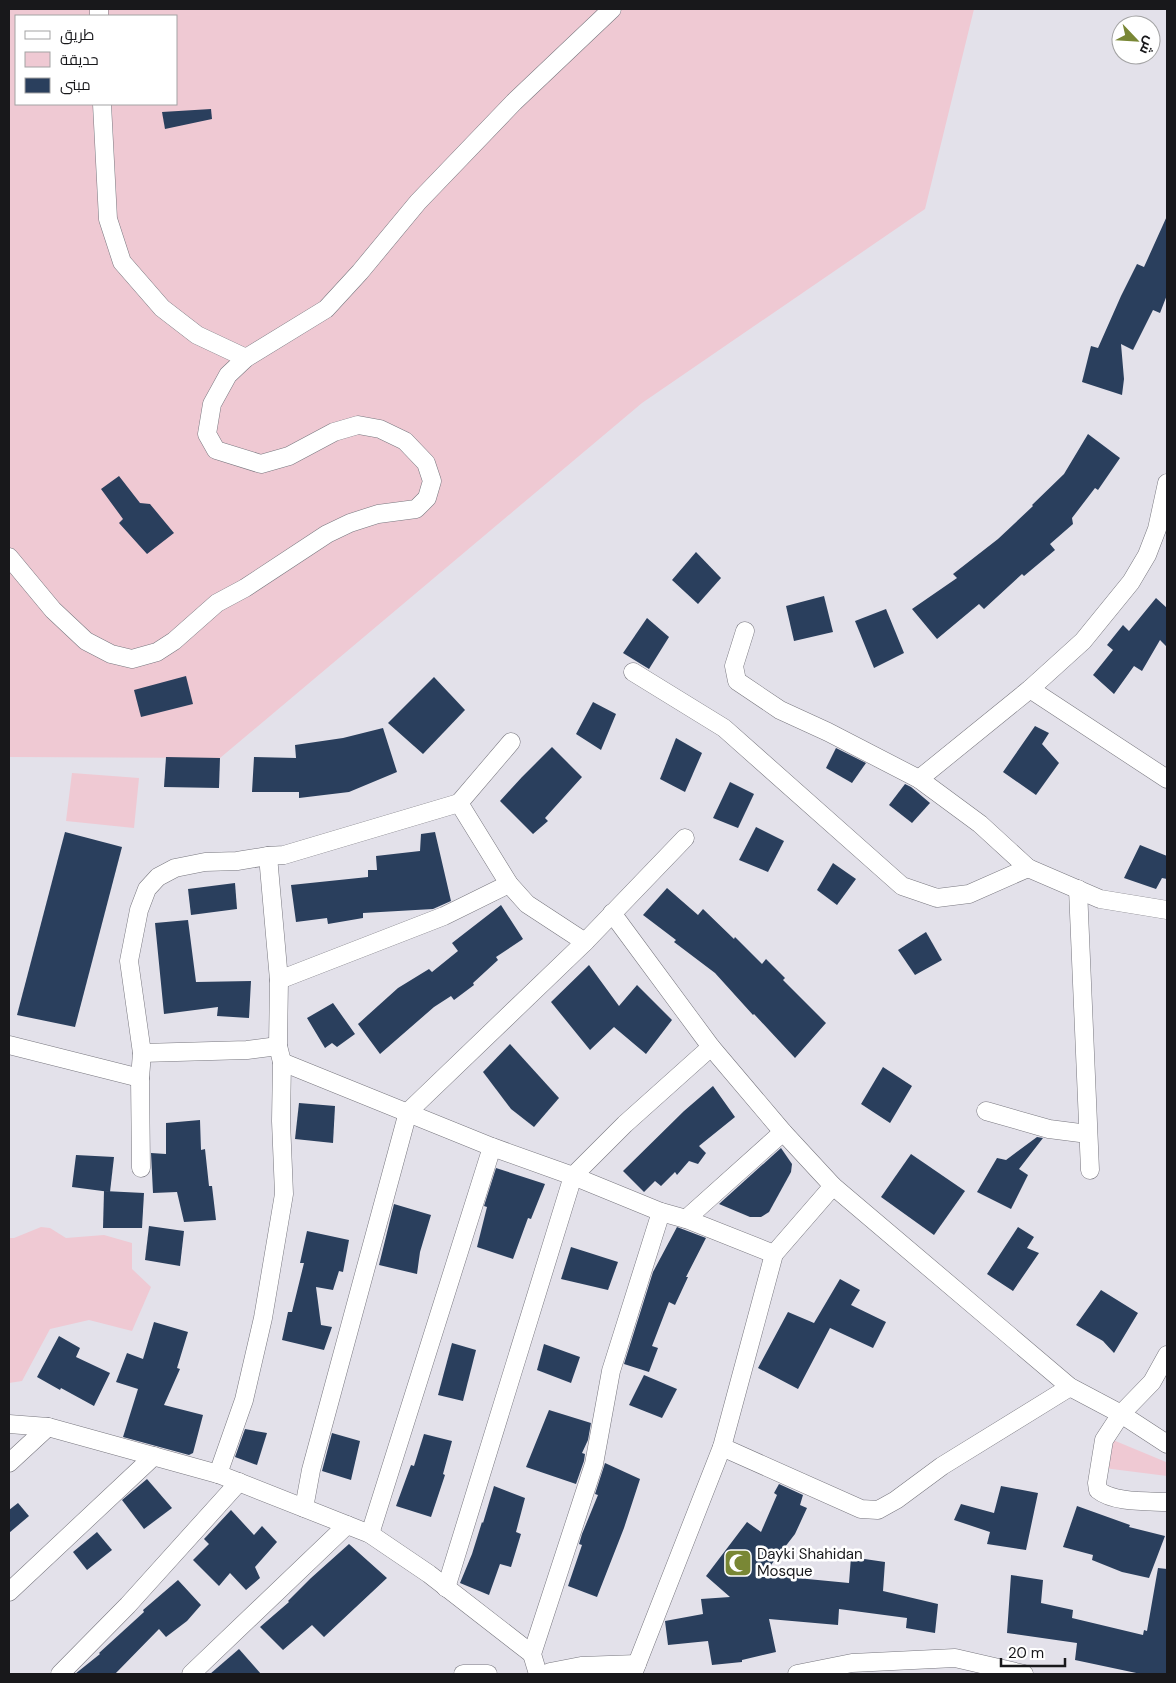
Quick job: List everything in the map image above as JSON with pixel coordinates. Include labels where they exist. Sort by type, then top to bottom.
[{"type":"street","points":[[9,557],[54,610],[86,641],[111,654],[132,659],[157,652],[174,641],[217,603],[246,588],[327,534],[350,523],[378,514],[416,509],[427,498],[432,481],[426,463],[405,441],[380,429],[358,425],[334,432],[289,456],[261,464],[216,450],[207,434],[212,404],[228,375],[246,358],[326,309],[360,272],[424,195],[514,102],[612,9]]},
{"type":"street","points":[[102,105],[108,219],[122,262],[162,308],[197,335],[246,358]]},
{"type":"street","points":[[919,779],[1030,689],[1083,640],[1131,582],[1146,554],[1157,529],[1167,483]]},
{"type":"street","points":[[745,631],[734,666],[737,681],[780,710],[828,732],[919,779],[980,824],[1028,868],[1100,898],[1167,910]]},
{"type":"street","points":[[633,672],[724,728],[902,886],[937,898],[969,894],[1028,868]]},
{"type":"street","points":[[1030,689],[1167,779]]},
{"type":"street","points":[[141,1168],[140,1078],[142,1053],[129,961],[139,910],[147,889],[158,877],[175,868],[205,862],[236,861],[284,855],[459,803],[511,742]]},
{"type":"street","points":[[459,803],[509,884],[527,904],[585,942]]},
{"type":"street","points":[[304,1508],[311,1470],[408,1112],[585,942],[685,838]]},
{"type":"street","points":[[218,1474],[244,1400],[263,1318],[284,1194],[279,980],[268,856]]},
{"type":"street","points":[[279,980],[444,916],[509,884]]},
{"type":"street","points":[[1078,889],[1090,1170]]},
{"type":"street","points":[[612,913],[711,1047],[782,1132],[833,1186],[1070,1386],[1121,1414],[1167,1444]]},
{"type":"street","points":[[9,1044],[140,1078]]},
{"type":"street","points":[[446,1588],[573,1176],[625,1124],[711,1047]]},
{"type":"street","points":[[142,1053],[247,1050],[280,1054],[408,1112],[492,1147],[573,1176],[661,1212],[686,1219],[774,1254]]},
{"type":"street","points":[[986,1111],[1049,1129],[1088,1134]]},
{"type":"street","points":[[686,1219],[782,1132]]},
{"type":"street","points":[[370,1534],[492,1147]]},
{"type":"street","points":[[547,1674],[581,1666],[635,1669],[722,1447],[774,1254],[833,1186]]},
{"type":"street","points":[[538,1674],[532,1654],[594,1464],[611,1371],[661,1212]]},
{"type":"street","points":[[1167,1355],[1152,1382],[1121,1414],[1104,1440],[1098,1476],[1098,1490],[1103,1494],[1114,1498],[1167,1502]]},
{"type":"street","points":[[722,1447],[861,1509],[878,1510],[896,1500],[942,1466],[1070,1386]]},
{"type":"street","points":[[9,1424],[48,1427],[218,1474],[370,1534],[430,1574],[532,1654]]},
{"type":"street","points":[[9,1464],[48,1427]]},
{"type":"street","points":[[9,1592],[154,1456]]},
{"type":"street","points":[[60,1674],[128,1606],[240,1482]]},
{"type":"street","points":[[191,1674],[347,1525]]},
{"type":"street","points":[[797,1674],[852,1664],[955,1658],[1024,1674]]},
{"type":"street","points":[[463,1674],[488,1674]]},
{"type":"green space","points":[[9,9],[974,9],[925,209],[642,403],[220,758],[9,757]]},
{"type":"green space","points":[[72,773],[139,778],[134,828],[66,821]]},
{"type":"green space","points":[[41,1227],[50,1228],[66,1238],[104,1235],[132,1243],[132,1269],[151,1287],[132,1331],[89,1320],[50,1329],[22,1381],[9,1383],[9,1238],[14,1238]]},
{"type":"green space","points":[[1113,1440],[1166,1462],[1167,1476],[1104,1468]]},
{"type":"building","points":[[211,109],[212,119],[165,129],[162,112]]},
{"type":"building","points":[[1167,216],[1167,295],[1160,313],[1153,310],[1133,350],[1121,344],[1124,379],[1122,395],[1082,382],[1091,346],[1098,348],[1137,264],[1144,267]]},
{"type":"building","points":[[1088,434],[1120,458],[1098,490],[1095,488],[1072,518],[1073,524],[1050,544],[1055,550],[1024,576],[1022,574],[984,609],[979,604],[937,639],[912,609],[957,578],[953,574],[998,539],[1033,506],[1064,474]]},
{"type":"building","points":[[119,476],[140,503],[150,504],[174,533],[147,554],[119,523],[123,519],[101,489]]},
{"type":"building","points":[[696,552],[721,578],[698,604],[672,580]]},
{"type":"building","points":[[824,596],[833,632],[794,641],[786,606]]},
{"type":"building","points":[[1156,598],[1167,608],[1167,647],[1160,640],[1142,671],[1134,666],[1114,694],[1093,675],[1113,650],[1107,645],[1123,625],[1129,631]]},
{"type":"building","points":[[886,609],[904,653],[874,668],[855,621]]},
{"type":"building","points":[[647,618],[669,637],[649,669],[623,653]]},
{"type":"building","points":[[186,676],[193,704],[141,717],[134,690]]},
{"type":"building","points":[[434,677],[465,710],[423,754],[388,723]]},
{"type":"building","points":[[593,702],[616,714],[601,750],[576,734]]},
{"type":"building","points":[[1035,726],[1049,733],[1042,744],[1059,763],[1036,795],[1003,772]]},
{"type":"building","points":[[383,728],[397,772],[349,792],[299,798],[299,792],[252,792],[254,757],[296,758],[295,745],[343,738]]},
{"type":"building","points":[[676,738],[702,753],[685,792],[660,779]]},
{"type":"building","points":[[552,747],[582,777],[545,818],[548,821],[533,834],[500,801]]},
{"type":"building","points":[[836,748],[866,763],[852,783],[826,768]]},
{"type":"building","points":[[166,757],[220,758],[219,788],[164,787]]},
{"type":"building","points":[[730,782],[754,794],[738,828],[713,818]]},
{"type":"building","points":[[905,784],[930,803],[912,823],[889,805]]},
{"type":"building","points":[[756,827],[784,841],[768,872],[739,860]]},
{"type":"building","points":[[65,832],[122,847],[75,1027],[17,1015]]},
{"type":"building","points":[[435,832],[451,901],[433,909],[363,913],[363,918],[328,924],[327,918],[296,922],[291,885],[368,877],[368,870],[377,870],[376,856],[420,851],[421,834]]},
{"type":"building","points":[[1140,845],[1167,856],[1167,879],[1162,878],[1156,889],[1124,878]]},
{"type":"building","points":[[833,863],[856,879],[837,905],[817,890]]},
{"type":"building","points":[[235,883],[237,909],[191,915],[188,889]]},
{"type":"building","points":[[667,888],[698,915],[703,909],[762,964],[766,959],[785,978],[783,980],[826,1023],[795,1058],[715,973],[674,942],[676,940],[643,915]]},
{"type":"building","points":[[501,905],[523,939],[496,957],[498,960],[473,983],[474,985],[454,1000],[451,996],[434,1007],[380,1054],[358,1024],[398,988],[429,969],[432,972],[458,951],[452,943]]},
{"type":"building","points":[[188,920],[196,982],[251,981],[249,1018],[217,1016],[218,1007],[164,1014],[155,923]]},
{"type":"building","points":[[926,932],[942,960],[915,975],[898,950]]},
{"type":"building","points":[[589,965],[619,1006],[637,985],[672,1020],[646,1054],[614,1027],[590,1050],[551,1002]]},
{"type":"building","points":[[333,1003],[355,1034],[337,1047],[332,1043],[325,1048],[307,1018]]},
{"type":"building","points":[[510,1044],[559,1098],[534,1127],[511,1109],[483,1072]]},
{"type":"building","points":[[883,1067],[912,1086],[890,1123],[861,1104]]},
{"type":"building","points":[[713,1086],[735,1117],[699,1146],[706,1153],[698,1164],[689,1161],[677,1175],[675,1172],[661,1186],[655,1181],[644,1192],[623,1171],[684,1111]]},
{"type":"building","points":[[299,1103],[335,1106],[333,1143],[295,1139]]},
{"type":"building","points":[[200,1120],[201,1150],[205,1149],[209,1186],[212,1186],[216,1220],[184,1222],[177,1192],[153,1193],[151,1153],[166,1154],[166,1123]]},
{"type":"building","points":[[1037,1137],[1043,1138],[1019,1169],[1028,1175],[1011,1209],[977,1192],[997,1158],[1006,1160]]},
{"type":"building","points":[[781,1148],[792,1164],[791,1172],[769,1212],[761,1217],[750,1217],[719,1204]]},
{"type":"building","points":[[911,1154],[965,1191],[934,1235],[881,1197]]},
{"type":"building","points":[[76,1155],[114,1157],[110,1192],[72,1187]]},
{"type":"building","points":[[496,1168],[545,1184],[531,1219],[528,1218],[513,1259],[477,1247],[487,1207],[484,1206]]},
{"type":"building","points":[[104,1191],[144,1193],[142,1228],[103,1228]]},
{"type":"building","points":[[394,1204],[431,1215],[420,1252],[417,1274],[379,1265]]},
{"type":"building","points":[[149,1226],[184,1231],[180,1266],[145,1260]]},
{"type":"building","points":[[677,1227],[706,1238],[686,1277],[688,1277],[675,1305],[669,1302],[652,1346],[658,1348],[649,1372],[624,1364],[653,1272]]},
{"type":"building","points":[[1018,1227],[1034,1237],[1027,1248],[1039,1253],[1013,1291],[987,1274]]},
{"type":"building","points":[[307,1231],[349,1240],[343,1272],[339,1271],[333,1290],[316,1287],[321,1325],[332,1327],[324,1350],[282,1340],[288,1312],[292,1312],[304,1263],[300,1263]]},
{"type":"building","points":[[571,1247],[618,1262],[608,1290],[561,1279]]},
{"type":"building","points":[[840,1279],[860,1290],[851,1305],[886,1322],[873,1348],[830,1328],[798,1389],[758,1368],[788,1312],[814,1323]]},
{"type":"building","points":[[1101,1290],[1138,1313],[1114,1353],[1103,1341],[1076,1325]]},
{"type":"building","points":[[154,1322],[188,1332],[177,1368],[180,1369],[164,1405],[203,1415],[193,1453],[189,1455],[123,1437],[138,1389],[116,1382],[127,1353],[143,1359]]},
{"type":"building","points":[[59,1336],[80,1348],[76,1357],[110,1373],[94,1406],[37,1377]]},
{"type":"building","points":[[452,1343],[476,1350],[463,1401],[438,1395]]},
{"type":"building","points":[[544,1344],[580,1357],[571,1383],[537,1370]]},
{"type":"building","points":[[644,1375],[677,1389],[662,1418],[629,1405]]},
{"type":"building","points":[[549,1410],[591,1423],[588,1440],[582,1453],[585,1454],[584,1461],[576,1484],[526,1467]]},
{"type":"building","points":[[245,1429],[267,1433],[257,1465],[235,1457]]},
{"type":"building","points":[[332,1433],[360,1441],[351,1480],[322,1471]]},
{"type":"building","points":[[424,1434],[452,1441],[443,1474],[445,1475],[431,1517],[396,1506],[411,1465],[414,1466]]},
{"type":"building","points":[[605,1463],[640,1479],[624,1528],[597,1597],[568,1586],[582,1545],[579,1544],[582,1534],[598,1495],[595,1494]]},
{"type":"building","points":[[147,1479],[172,1508],[144,1529],[122,1500]]},
{"type":"building","points":[[779,1484],[803,1495],[800,1505],[807,1508],[795,1534],[764,1574],[797,1574],[797,1578],[849,1583],[851,1557],[885,1562],[883,1591],[938,1604],[935,1633],[906,1628],[907,1618],[839,1609],[838,1625],[769,1619],[776,1652],[742,1660],[742,1662],[712,1665],[708,1641],[668,1645],[665,1621],[703,1614],[701,1599],[730,1597],[706,1576],[747,1522],[761,1532],[777,1495],[774,1493]]},
{"type":"building","points":[[494,1486],[525,1498],[516,1532],[521,1534],[511,1567],[500,1564],[489,1595],[460,1583],[483,1523]]},
{"type":"building","points":[[1001,1486],[1038,1493],[1026,1550],[987,1544],[990,1532],[954,1520],[961,1504],[994,1513]]},
{"type":"building","points":[[18,1503],[29,1516],[9,1533],[9,1510]]},
{"type":"building","points":[[1077,1506],[1130,1525],[1129,1527],[1165,1536],[1149,1578],[1122,1572],[1092,1560],[1093,1555],[1063,1547]]},
{"type":"building","points":[[231,1510],[254,1535],[262,1526],[277,1542],[255,1567],[260,1578],[246,1590],[230,1573],[219,1586],[193,1560],[209,1544],[204,1539]]},
{"type":"building","points":[[97,1532],[112,1550],[87,1570],[73,1552]]},
{"type":"building","points":[[349,1544],[387,1578],[324,1637],[312,1625],[283,1650],[260,1627]]},
{"type":"building","points":[[1158,1568],[1167,1569],[1167,1674],[1141,1674],[1075,1660],[1077,1643],[1007,1633],[1011,1575],[1043,1580],[1041,1603],[1073,1610],[1072,1618],[1143,1635],[1144,1630],[1147,1631]]},
{"type":"building","points":[[178,1580],[201,1605],[187,1621],[166,1637],[159,1629],[115,1674],[75,1674],[100,1654],[144,1612],[143,1610]]},
{"type":"building","points":[[239,1649],[261,1674],[210,1674]]},
{"type":"place","name":"Dayki Shahidan Mosque","points":[[738,1563]]}]
